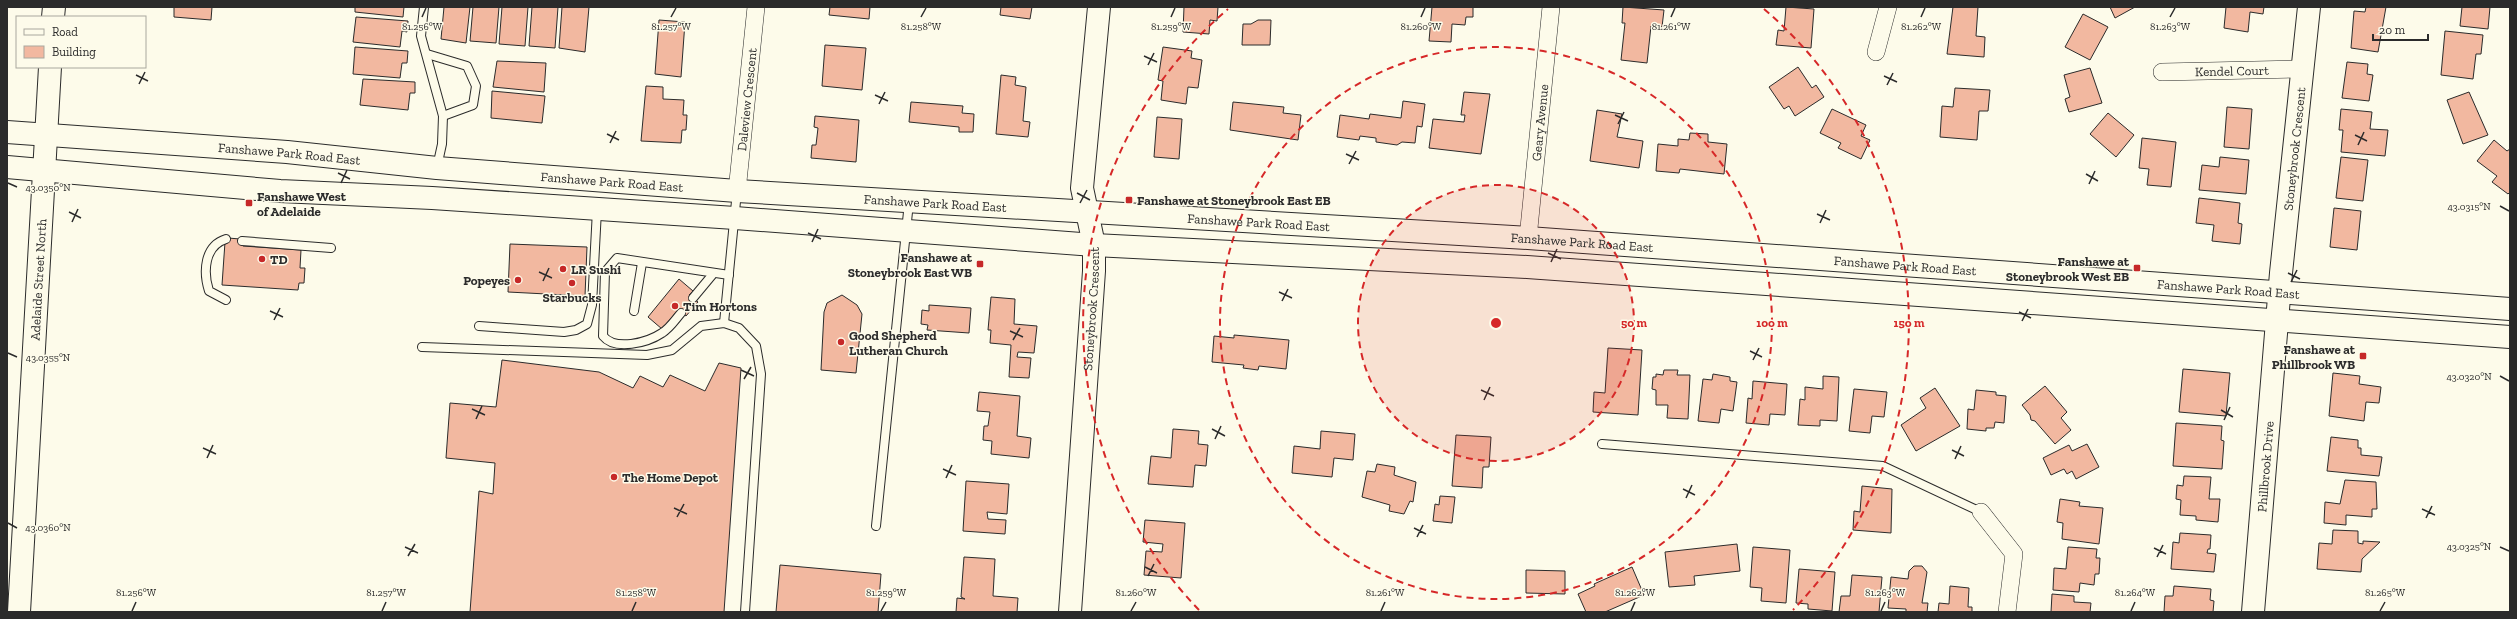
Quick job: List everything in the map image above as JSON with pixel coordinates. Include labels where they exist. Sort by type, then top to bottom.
[{"type":"main road","name":"Stoneybrook Crescent","points":[[1070,612],[1094,245],[1086,213],[1082,188],[1099,7]]},
{"type":"main road","name":"Stoneybrook Crescent","points":[[2278,320],[2309,7]]},
{"type":"main road","name":"Adelaide Street North","points":[[19,612],[50,68]]},
{"type":"main road","name":"Fanshawe Park Road East","points":[[7,132],[47,134],[153,144],[287,152],[437,168],[737,192],[1528,238],[2510,309]]},
{"type":"main road","name":"Fanshawe Park Road East","points":[[7,167],[280,191],[735,218],[1094,245],[1527,267],[2510,337]]},
{"type":"main road","name":"Phillbrook Drive","points":[[2254,612],[2278,320]]},
{"type":"street","name":"Daleview Crescent","points":[[737,192],[756,7]]},
{"type":"street","name":"Geary Avenue","points":[[1528,238],[1551,7]]},
{"type":"street","points":[[1876,52],[1888,7]]},
{"type":"street","name":"Kendel Court","points":[[2162,72],[2303,69]]},
{"type":"street","points":[[1980,512],[2014,554],[2007,612]]},
{"type":"lane","points":[[424,7],[422,36],[443,116],[442,144],[437,168]]},
{"type":"lane","points":[[427,54],[467,66],[476,86],[473,105],[443,116]]},
{"type":"lane","points":[[724,323],[737,192]]},
{"type":"lane","points":[[876,526],[909,202]]},
{"type":"lane","points":[[478,326],[564,332],[576,330],[587,324],[592,305],[597,209]]},
{"type":"lane","points":[[226,239],[216,242],[208,254],[204,276],[209,291],[226,300]]},
{"type":"lane","points":[[242,240],[331,248]]},
{"type":"lane","points":[[681,312],[661,334],[629,344],[614,344],[603,336],[605,272],[617,258],[713,274],[729,275]]},
{"type":"lane","points":[[634,311],[642,263]]},
{"type":"lane","points":[[693,298],[713,274]]},
{"type":"lane","points":[[422,347],[647,355],[672,350],[701,326],[724,323],[739,328],[756,346],[761,374],[744,612]]},
{"type":"lane","points":[[1602,444],[1883,466],[1980,512]]},
{"type":"building","points":[[174,7],[212,7],[211,20],[174,17]]},
{"type":"building","points":[[355,7],[404,7],[403,17],[355,12]]},
{"type":"building","points":[[444,7],[470,7],[466,43],[441,39]]},
{"type":"building","points":[[473,7],[499,7],[496,43],[470,41]]},
{"type":"building","points":[[502,7],[528,7],[525,46],[499,44]]},
{"type":"building","points":[[532,7],[558,7],[555,48],[529,46]]},
{"type":"building","points":[[562,7],[589,7],[585,52],[559,48]]},
{"type":"building","points":[[830,7],[870,7],[869,19],[829,15]]},
{"type":"building","points":[[1001,7],[1032,7],[1030,19],[1000,15]]},
{"type":"building","points":[[1184,7],[1218,7],[1217,21],[1210,20],[1209,34],[1183,32]]},
{"type":"building","points":[[1432,7],[1473,7],[1473,17],[1466,17],[1465,25],[1452,24],[1451,42],[1429,41]]},
{"type":"building","points":[[1623,7],[1664,10],[1662,27],[1651,26],[1647,63],[1621,60],[1625,23],[1622,23]]},
{"type":"building","points":[[1786,7],[1814,9],[1811,48],[1776,45],[1778,30],[1784,31]]},
{"type":"building","points":[[1953,7],[1978,7],[1976,36],[1985,37],[1984,57],[1947,54]]},
{"type":"building","points":[[2110,7],[2135,7],[2115,18]]},
{"type":"building","points":[[2226,7],[2264,7],[2263,14],[2250,12],[2248,32],[2224,28]]},
{"type":"building","points":[[2366,7],[2386,7],[2378,52],[2351,48],[2354,11],[2365,12]]},
{"type":"building","points":[[2462,7],[2490,7],[2488,29],[2460,26]]},
{"type":"building","points":[[2083,14],[2108,27],[2090,60],[2065,47]]},
{"type":"building","points":[[356,17],[408,21],[407,32],[402,31],[400,47],[353,42]]},
{"type":"building","points":[[659,20],[685,22],[681,77],[655,74]]},
{"type":"building","points":[[1258,20],[1271,20],[1270,45],[1242,45],[1243,24],[1251,24]]},
{"type":"building","points":[[2445,31],[2483,35],[2481,54],[2476,54],[2473,79],[2441,75]]},
{"type":"building","points":[[825,45],[866,48],[862,90],[822,86]]},
{"type":"building","points":[[355,47],[408,51],[407,63],[402,63],[400,78],[353,74]]},
{"type":"building","points":[[1163,47],[1192,51],[1191,58],[1202,60],[1198,88],[1188,87],[1186,104],[1161,100],[1163,81],[1158,80]]},
{"type":"building","points":[[497,61],[546,63],[544,92],[493,87]]},
{"type":"building","points":[[2347,62],[2368,64],[2367,74],[2373,75],[2369,101],[2342,98]]},
{"type":"building","points":[[1798,67],[1812,88],[1816,85],[1824,97],[1795,116],[1789,106],[1784,109],[1769,87]]},
{"type":"building","points":[[2090,68],[2102,103],[2069,112],[2065,99],[2070,97],[2064,75]]},
{"type":"building","points":[[1001,75],[1016,77],[1015,85],[1026,87],[1023,121],[1030,122],[1028,137],[996,134]]},
{"type":"building","points":[[363,79],[415,82],[415,93],[410,93],[408,110],[360,105]]},
{"type":"building","points":[[646,86],[663,87],[663,99],[684,100],[683,115],[687,115],[686,130],[682,130],[681,143],[641,141]]},
{"type":"building","points":[[1955,88],[1990,90],[1988,111],[1979,111],[1977,140],[1940,137],[1942,106],[1953,107]]},
{"type":"building","points":[[492,91],[545,96],[542,123],[491,118]]},
{"type":"building","points":[[1464,92],[1490,94],[1481,154],[1429,148],[1433,119],[1464,122],[1465,115],[1461,115]]},
{"type":"building","points":[[2469,92],[2488,135],[2463,144],[2447,100]]},
{"type":"building","points":[[1403,101],[1425,104],[1422,127],[1417,126],[1415,143],[1402,142],[1397,145],[1376,142],[1376,138],[1360,136],[1359,140],[1337,137],[1340,115],[1369,119],[1370,114],[1401,118]]},
{"type":"building","points":[[911,102],[963,106],[962,113],[974,114],[973,132],[959,132],[959,127],[909,122]]},
{"type":"building","points":[[1233,102],[1284,107],[1283,113],[1301,115],[1298,140],[1230,130]]},
{"type":"building","points":[[2227,107],[2252,109],[2249,149],[2224,147]]},
{"type":"building","points":[[1832,109],[1866,125],[1861,136],[1870,140],[1861,159],[1838,148],[1841,143],[1820,133]]},
{"type":"building","points":[[2341,109],[2372,112],[2370,129],[2388,130],[2385,156],[2341,152],[2343,130],[2339,130]]},
{"type":"building","points":[[1597,110],[1622,114],[1617,137],[1643,141],[1639,168],[1590,161]]},
{"type":"building","points":[[2108,113],[2134,135],[2116,157],[2090,134]]},
{"type":"building","points":[[815,116],[859,120],[856,162],[811,158],[812,145],[816,145],[818,128],[814,127]]},
{"type":"building","points":[[1157,117],[1182,119],[1179,159],[1154,157]]},
{"type":"building","points":[[1690,133],[1708,134],[1708,142],[1727,144],[1724,174],[1680,169],[1679,173],[1656,171],[1658,144],[1678,146],[1678,139],[1689,140]]},
{"type":"building","points":[[2142,138],[2176,142],[2171,187],[2147,185],[2149,169],[2139,168]]},
{"type":"building","points":[[2494,140],[2507,151],[2510,149],[2510,192],[2508,194],[2492,182],[2497,176],[2477,161]]},
{"type":"building","points":[[2220,157],[2249,160],[2246,194],[2199,190],[2202,165],[2219,167]]},
{"type":"building","points":[[2341,157],[2368,160],[2363,201],[2336,198]]},
{"type":"building","points":[[2199,198],[2240,203],[2238,223],[2242,224],[2240,244],[2212,241],[2214,225],[2196,223]]},
{"type":"building","points":[[2334,208],[2361,211],[2357,250],[2330,247]]},
{"type":"building","name":"TD","points":[[228,238],[240,239],[243,246],[301,250],[300,268],[305,268],[304,283],[299,283],[298,290],[222,285],[225,242],[228,242]]},
{"type":"building","points":[[510,244],[587,247],[585,296],[508,292]]},
{"type":"building","name":"Tim Hortons","points":[[679,279],[693,291],[689,295],[698,302],[686,316],[678,310],[662,329],[648,317]]},
{"type":"building","name":"Good Shepherd Lutheran Church","points":[[842,295],[857,305],[862,314],[856,373],[821,370],[824,312],[827,303]]},
{"type":"building","points":[[991,297],[1015,299],[1014,324],[1037,326],[1034,353],[1018,352],[1017,357],[1031,358],[1029,378],[1009,377],[1011,345],[990,343],[991,330],[988,330]]},
{"type":"building","points":[[929,305],[971,308],[969,333],[927,330],[928,325],[921,324],[922,310],[929,311]]},
{"type":"building","points":[[1234,335],[1289,340],[1286,369],[1259,366],[1258,370],[1243,368],[1244,365],[1212,362],[1214,336],[1234,338]]},
{"type":"building","points":[[1608,348],[1642,350],[1638,415],[1593,412],[1594,392],[1605,393]]},
{"type":"building","name":"The Home Depot","points":[[502,360],[599,372],[633,388],[640,376],[663,387],[670,375],[705,391],[719,363],[741,368],[724,612],[470,612],[479,491],[493,494],[495,463],[446,458],[450,403],[496,407]]},
{"type":"building","points":[[2183,369],[2230,373],[2226,416],[2179,412]]},
{"type":"building","points":[[1664,370],[1678,370],[1677,375],[1690,375],[1688,419],[1667,418],[1668,405],[1656,405],[1656,390],[1652,389],[1653,377],[1656,377],[1656,374],[1663,375]]},
{"type":"building","points":[[2333,373],[2360,376],[2359,384],[2381,387],[2379,403],[2366,402],[2364,421],[2329,416]]},
{"type":"building","points":[[1713,374],[1730,377],[1730,381],[1737,382],[1733,411],[1721,409],[1719,423],[1698,421],[1703,379],[1712,380]]},
{"type":"building","points":[[1823,376],[1839,377],[1837,421],[1820,420],[1820,426],[1798,425],[1800,399],[1805,400],[1805,387],[1823,389]]},
{"type":"building","points":[[1753,381],[1787,384],[1785,415],[1770,414],[1769,425],[1746,423],[1748,398],[1752,399]]},
{"type":"building","points":[[2045,386],[2067,412],[2061,418],[2071,430],[2055,444],[2035,421],[2031,420],[2030,415],[2022,405]]},
{"type":"building","points":[[1935,388],[1960,426],[1916,451],[1901,425],[1926,408],[1920,398]]},
{"type":"building","points":[[1854,389],[1887,392],[1884,417],[1872,416],[1870,433],[1849,431]]},
{"type":"building","points":[[1976,390],[1996,392],[1996,395],[2006,396],[2004,423],[1995,422],[1994,428],[1986,428],[1986,431],[1967,429],[1968,409],[1974,410]]},
{"type":"building","points":[[979,392],[1020,396],[1017,436],[1031,438],[1029,458],[991,454],[992,441],[983,440],[984,426],[988,426],[990,412],[977,411]]},
{"type":"building","points":[[2176,423],[2222,426],[2221,440],[2224,441],[2222,469],[2173,466]]},
{"type":"building","points":[[1173,429],[1199,431],[1198,444],[1208,445],[1206,466],[1195,465],[1193,487],[1148,484],[1151,456],[1171,458]]},
{"type":"building","points":[[1321,431],[1355,434],[1353,460],[1334,458],[1332,477],[1292,473],[1294,446],[1320,449]]},
{"type":"building","points":[[1456,435],[1491,437],[1489,467],[1483,467],[1482,488],[1452,486]]},
{"type":"building","points":[[2331,437],[2358,440],[2358,448],[2361,448],[2361,455],[2382,457],[2379,476],[2327,471]]},
{"type":"building","points":[[2087,444],[2099,467],[2076,479],[2072,471],[2067,474],[2064,469],[2051,475],[2043,458],[2069,445],[2072,451]]},
{"type":"building","points":[[1377,464],[1395,467],[1394,475],[1416,482],[1413,502],[1410,501],[1404,514],[1389,511],[1390,505],[1362,497],[1367,471],[1375,472]]},
{"type":"building","points":[[2184,476],[2211,477],[2209,499],[2220,499],[2218,522],[2196,520],[2196,516],[2180,515],[2181,500],[2176,499],[2177,485],[2183,486]]},
{"type":"building","points":[[2345,480],[2376,482],[2377,509],[2372,509],[2372,517],[2346,515],[2346,525],[2324,523],[2325,502],[2340,504]]},
{"type":"building","points":[[966,481],[1009,484],[1007,514],[987,512],[988,519],[1006,520],[1005,534],[963,531]]},
{"type":"building","points":[[1862,486],[1892,489],[1891,533],[1853,530],[1854,511],[1860,512]]},
{"type":"building","points":[[1440,496],[1455,497],[1452,523],[1433,521],[1435,504],[1439,505]]},
{"type":"building","points":[[2060,499],[2080,502],[2079,506],[2103,508],[2099,544],[2062,539],[2063,523],[2057,522]]},
{"type":"building","points":[[1145,520],[1185,523],[1181,578],[1144,575],[1146,551],[1162,552],[1163,544],[1143,542]]},
{"type":"building","points":[[2333,530],[2358,531],[2358,543],[2363,544],[2363,541],[2380,542],[2362,559],[2361,572],[2317,569],[2319,543],[2332,544]]},
{"type":"building","points":[[2180,533],[2211,535],[2210,549],[2208,549],[2207,553],[2216,554],[2214,572],[2171,569],[2173,542],[2179,543]]},
{"type":"building","points":[[1737,544],[1740,571],[1694,576],[1695,585],[1669,587],[1665,552]]},
{"type":"building","points":[[1753,547],[1790,550],[1786,603],[1761,601],[1762,588],[1750,587]]},
{"type":"building","points":[[2068,547],[2097,549],[2096,558],[2100,558],[2099,574],[2095,574],[2094,585],[2080,583],[2079,592],[2053,590],[2054,568],[2066,569]]},
{"type":"building","points":[[964,557],[995,559],[993,596],[1018,598],[1017,612],[956,612],[957,598],[965,599],[961,597]]},
{"type":"building","points":[[780,565],[881,574],[878,612],[776,612]]},
{"type":"building","points":[[1914,566],[1922,566],[1927,572],[1922,603],[1928,603],[1927,612],[1906,612],[1906,609],[1888,608],[1891,577],[1908,579],[1909,571]]},
{"type":"building","points":[[1632,567],[1644,595],[1605,612],[1586,612],[1578,594],[1595,586],[1594,584]]},
{"type":"building","points":[[1799,569],[1835,572],[1832,611],[1808,609],[1808,604],[1796,603]]},
{"type":"building","points":[[1526,570],[1565,571],[1565,594],[1526,593]]},
{"type":"building","points":[[1852,575],[1882,577],[1879,612],[1839,612],[1841,596],[1850,596]]},
{"type":"building","points":[[1950,586],[1969,588],[1968,607],[1972,607],[1972,612],[1938,612],[1939,603],[1949,604]]},
{"type":"building","points":[[2174,586],[2211,589],[2210,600],[2214,601],[2213,612],[2164,612],[2165,596],[2173,596]]},
{"type":"building","points":[[2052,594],[2074,596],[2074,602],[2091,603],[2090,612],[2051,612]]},
{"type":"place","name":"Fanshawe at Stoneybrook East EB","points":[[1129,200]]},
{"type":"place","name":"Fanshawe West of Adelaide","points":[[249,203]]},
{"type":"place","name":"TD","points":[[262,259]]},
{"type":"place","name":"Fanshawe at Stoneybrook East WB","points":[[980,264]]},
{"type":"place","name":"Fanshawe at Stoneybrook West EB","points":[[2137,268]]},
{"type":"place","name":"LR Sushi","points":[[563,269]]},
{"type":"place","name":"Popeyes","points":[[518,280]]},
{"type":"place","name":"Starbucks","points":[[572,283]]},
{"type":"place","name":"Tim Hortons","points":[[675,306]]},
{"type":"place","name":"Good Shepherd Lutheran Church","points":[[841,342]]},
{"type":"place","name":"Fanshawe at Phillbrook WB","points":[[2363,356]]},
{"type":"place","name":"The Home Depot","points":[[614,477]]}]
